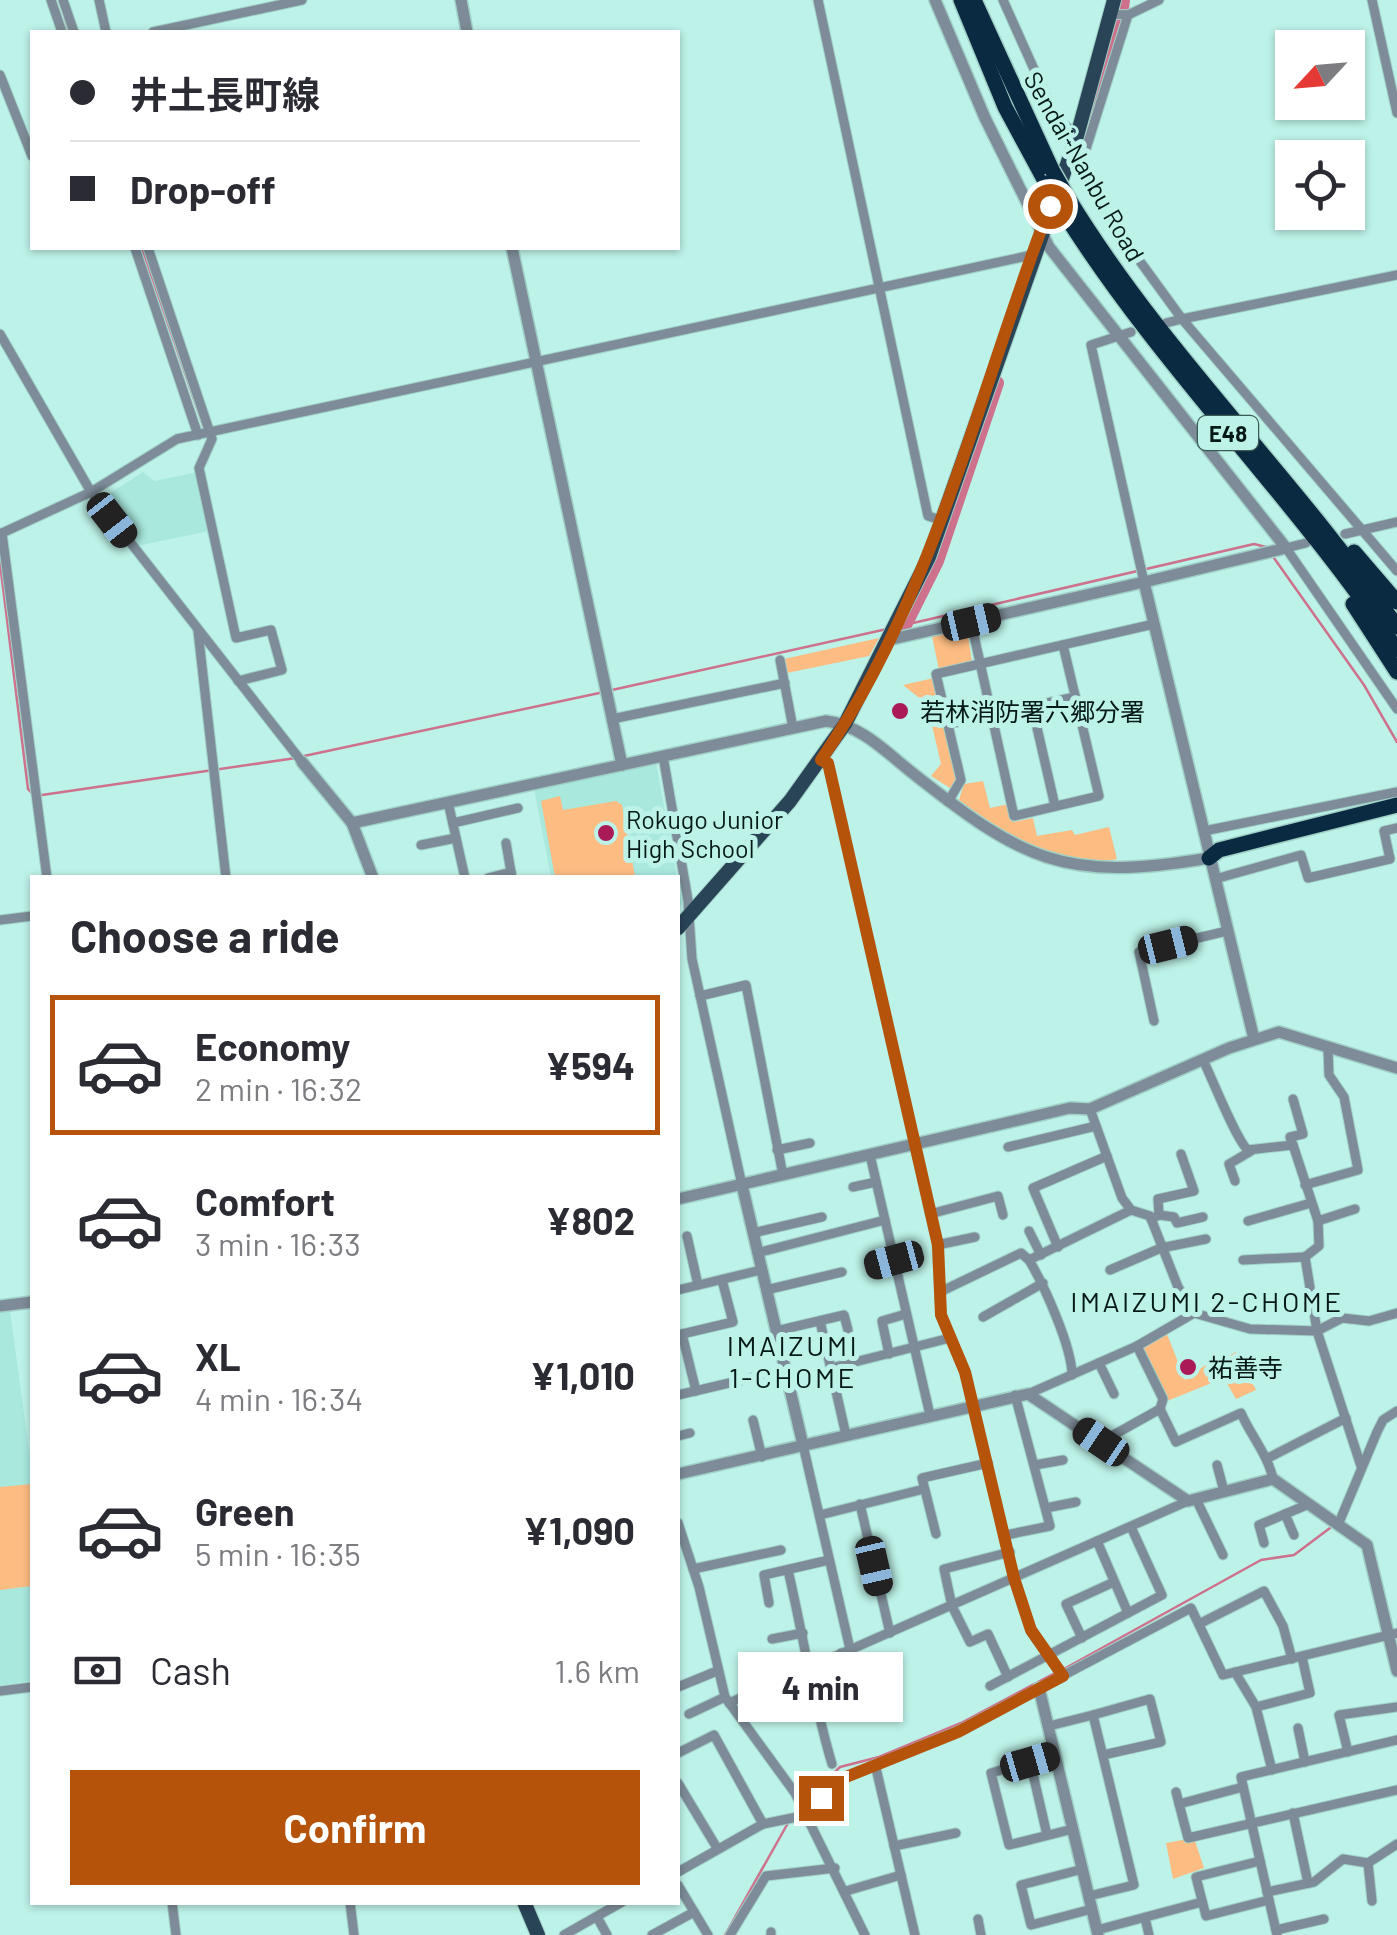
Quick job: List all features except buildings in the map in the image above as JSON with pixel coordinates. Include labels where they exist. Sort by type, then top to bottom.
[{"type":"highway","name":"Sendai-Nanbu Road","points":[[961,0],[1005,107],[1152,342],[1397,650]]},
{"type":"highway","name":"Sendai-Nanbu Road","points":[[974,0],[1049,176]]},
{"type":"highway","name":"Sendai-Nanbu Road","points":[[1066,206],[1125,287],[1340,549],[1397,627]]},
{"type":"highway","points":[[1255,447],[1397,602]]},
{"type":"highway","points":[[1306,536],[1397,672]]},
{"type":"highway","points":[[1209,858],[1219,850],[1334,817],[1397,805]]},
{"type":"highway","points":[[1209,858],[1221,860],[1397,814]]},
{"type":"main road","points":[[680,925],[779,815],[821,760],[846,724],[892,632],[941,520],[1077,136],[1113,7]]},
{"type":"main road","points":[[525,1905],[538,1935]]},
{"type":"street","points":[[51,0],[61,30]]},
{"type":"street","points":[[64,0],[73,30]]},
{"type":"street","points":[[99,0],[106,30]]},
{"type":"street","points":[[162,30],[302,0]]},
{"type":"street","points":[[460,0],[467,30]]},
{"type":"street","points":[[818,0],[928,516],[941,520]]},
{"type":"street","points":[[936,0],[959,61],[1040,232],[1274,551],[1397,709]]},
{"type":"street","points":[[1003,0],[1055,116],[1077,136]]},
{"type":"street","points":[[1080,168],[1128,14],[1159,0]]},
{"type":"street","points":[[1372,0],[1397,112]]},
{"type":"street","points":[[1113,7],[1128,14]]},
{"type":"street","points":[[0,74],[30,151]]},
{"type":"street","points":[[1070,154],[1123,238],[1182,319],[1397,571]]},
{"type":"street","points":[[136,250],[204,433],[212,439],[199,468],[236,638],[272,630],[282,670],[238,681]]},
{"type":"street","points":[[149,250],[204,433]]},
{"type":"street","points":[[512,250],[622,765]]},
{"type":"street","points":[[48,875],[1,534],[90,492],[177,440],[1032,256]]},
{"type":"street","points":[[1166,324],[1397,275]]},
{"type":"street","points":[[1131,332],[1091,345],[1254,1039]]},
{"type":"street","points":[[0,334],[90,492],[352,822],[372,875]]},
{"type":"street","points":[[1345,534],[1397,522]]},
{"type":"street","points":[[892,632],[971,622],[1143,575],[1274,551],[1306,536]]},
{"type":"street","points":[[971,622],[1014,816],[1099,796],[1063,645]]},
{"type":"street","points":[[948,802],[961,780],[936,674],[1154,624]]},
{"type":"street","points":[[198,630],[226,875]]},
{"type":"street","points":[[780,660],[793,728]]},
{"type":"street","points":[[612,719],[784,684]]},
{"type":"street","points":[[948,724],[1075,697]]},
{"type":"street","points":[[1032,706],[1055,806]]},
{"type":"street","points":[[352,822],[826,721],[846,724],[1009,844],[1057,863],[1128,870],[1209,858]]},
{"type":"street","points":[[662,756],[700,996],[820,1515],[853,1679]]},
{"type":"street","points":[[821,760],[828,763],[938,1245],[941,1315],[974,1405],[1014,1578],[1031,1630],[1060,1672]]},
{"type":"street","points":[[492,792],[496,813]]},
{"type":"street","points":[[1204,831],[1397,792]]},
{"type":"street","points":[[448,802],[464,875]]},
{"type":"street","points":[[453,823],[518,808]]},
{"type":"street","points":[[1216,879],[1301,855],[1308,878],[1390,858],[1384,831],[1397,828]]},
{"type":"street","points":[[422,845],[456,838]]},
{"type":"street","points":[[506,842],[512,875]]},
{"type":"street","points":[[0,920],[30,916]]},
{"type":"street","points":[[1154,1021],[1139,952],[1227,930]]},
{"type":"street","points":[[700,996],[746,985],[783,1175]]},
{"type":"street","points":[[680,1198],[1070,1108],[1090,1109],[1279,1032],[1397,1068]]},
{"type":"street","points":[[1305,1185],[1358,1170],[1344,1097],[1329,1075],[1328,1048]]},
{"type":"street","points":[[1203,1060],[1230,1113],[1239,1144],[1254,1150]]},
{"type":"street","points":[[1243,1260],[1305,1257],[1319,1246],[1318,1221],[1290,1137],[1302,1134],[1293,1099]]},
{"type":"street","points":[[1090,1109],[1122,1198],[1131,1210],[1155,1217],[1174,1217],[1177,1223],[1203,1217]]},
{"type":"street","points":[[1008,1147],[1096,1126]]},
{"type":"street","points":[[777,1150],[810,1143]]},
{"type":"street","points":[[1235,1181],[1229,1164],[1254,1150],[1293,1144]]},
{"type":"street","points":[[1180,1154],[1194,1192],[1158,1199],[1155,1217],[1161,1248],[1194,1313]]},
{"type":"street","points":[[870,1155],[930,1415]]},
{"type":"street","points":[[1058,1248],[1033,1188],[1107,1156]]},
{"type":"street","points":[[853,1187],[876,1182]]},
{"type":"street","points":[[930,1214],[998,1196],[1003,1215]]},
{"type":"street","points":[[1248,1221],[1311,1203]]},
{"type":"street","points":[[1318,1221],[1355,1209]]},
{"type":"street","points":[[1029,1260],[1131,1210]]},
{"type":"street","points":[[752,1233],[822,1217]]},
{"type":"street","points":[[757,1253],[884,1220]]},
{"type":"street","points":[[1029,1231],[1041,1255]]},
{"type":"street","points":[[687,1236],[698,1285]]},
{"type":"street","points":[[938,1245],[975,1237]]},
{"type":"street","points":[[1110,1270],[1161,1248],[1206,1239]]},
{"type":"street","points":[[942,1291],[1021,1253],[1044,1283],[1072,1360],[1072,1375]]},
{"type":"street","points":[[1305,1257],[1316,1331],[1361,1466]]},
{"type":"street","points":[[870,1266],[894,1260]]},
{"type":"street","points":[[680,1290],[761,1270]]},
{"type":"street","points":[[766,1290],[842,1272]]},
{"type":"street","points":[[696,1391],[680,1335],[732,1322],[722,1280]]},
{"type":"street","points":[[983,1317],[1044,1283]]},
{"type":"street","points":[[0,1306],[30,1302]]},
{"type":"street","points":[[878,1308],[889,1354]]},
{"type":"street","points":[[680,1474],[1021,1394],[1137,1346],[1194,1313],[1250,1329],[1316,1331],[1342,1318],[1370,1321],[1397,1313]]},
{"type":"street","points":[[776,1331],[844,1314],[848,1330]]},
{"type":"street","points":[[882,1321],[906,1314]]},
{"type":"street","points":[[820,1321],[846,1435]]},
{"type":"street","points":[[831,1368],[950,1338]]},
{"type":"street","points":[[1101,1442],[1160,1409],[1163,1400],[1137,1346]]},
{"type":"street","points":[[1099,1363],[1114,1394]]},
{"type":"street","points":[[680,1395],[785,1370]]},
{"type":"street","points":[[1021,1394],[1192,1500],[1223,1555]]},
{"type":"street","points":[[1006,1535],[1050,1526],[1021,1394]]},
{"type":"street","points":[[1160,1409],[1176,1442],[1241,1413],[1254,1443],[1268,1458],[1272,1480]]},
{"type":"street","points":[[1338,1525],[1384,1420],[1397,1412]]},
{"type":"street","points":[[1268,1458],[1346,1418]]},
{"type":"street","points":[[754,1420],[762,1457]]},
{"type":"street","points":[[680,1435],[690,1432]]},
{"type":"street","points":[[1035,1466],[1064,1460]]},
{"type":"street","points":[[936,1534],[922,1478],[988,1463]]},
{"type":"street","points":[[1217,1465],[1224,1491]]},
{"type":"street","points":[[688,1714],[890,1633],[1192,1500],[1272,1480],[1367,1546],[1392,1634],[1397,1671]]},
{"type":"street","points":[[820,1515],[924,1489]]},
{"type":"street","points":[[1046,1508],[1076,1502]]},
{"type":"street","points":[[860,1504],[890,1633]]},
{"type":"street","points":[[1264,1542],[1259,1524],[1309,1504]]},
{"type":"street","points":[[1285,1514],[1294,1535]]},
{"type":"street","points":[[990,1686],[1162,1595],[1132,1527]]},
{"type":"street","points":[[680,1530],[727,1700],[761,1741],[807,1815],[865,1935]]},
{"type":"street","points":[[1202,1544],[1214,1538]]},
{"type":"street","points":[[1097,1541],[1128,1613]]},
{"type":"street","points":[[693,1569],[781,1550]]},
{"type":"street","points":[[1008,1677],[988,1634],[970,1642],[952,1606],[944,1569],[1010,1552]]},
{"type":"street","points":[[770,1603],[764,1576],[829,1560]]},
{"type":"street","points":[[788,1570],[811,1666],[816,1714],[832,1764]]},
{"type":"street","points":[[1082,1638],[1066,1604],[1114,1582]]},
{"type":"street","points":[[1199,1624],[1264,1591],[1310,1693],[1256,1707]]},
{"type":"street","points":[[680,1871],[763,1824],[807,1815],[836,1781],[958,1732],[1039,1688],[1060,1672],[1191,1608],[1223,1675],[1392,1634]]},
{"type":"street","points":[[772,1639],[803,1633]]},
{"type":"street","points":[[680,1685],[717,1671]]},
{"type":"street","points":[[1236,1672],[1256,1707],[1272,1770]]},
{"type":"street","points":[[0,1691],[30,1687]]},
{"type":"street","points":[[1039,1688],[1098,1932],[1202,1902]]},
{"type":"street","points":[[1048,1726],[1150,1700],[1160,1742],[1102,1755]]},
{"type":"street","points":[[1348,1752],[1339,1715],[1397,1707]]},
{"type":"street","points":[[1083,1870],[1021,1885],[1030,1925],[1134,1885],[1093,1715]]},
{"type":"street","points":[[1298,1728],[1306,1762]]},
{"type":"street","points":[[680,1752],[714,1735],[763,1824]]},
{"type":"street","points":[[1324,1919],[1277,1932],[1241,1777],[1397,1740]]},
{"type":"street","points":[[1056,1754],[991,1772],[1009,1845],[1073,1828]]},
{"type":"street","points":[[1030,1762],[1048,1835]]},
{"type":"street","points":[[875,1764],[916,1935]]},
{"type":"street","points":[[680,1785],[717,1848]]},
{"type":"street","points":[[1179,1804],[1243,1787]]},
{"type":"street","points":[[1176,1792],[1188,1838],[1397,1790]]},
{"type":"street","points":[[1293,1813],[1308,1883]]},
{"type":"street","points":[[894,1846],[956,1833]]},
{"type":"street","points":[[1260,1861],[1196,1877],[1206,1916],[1308,1883],[1343,1859],[1368,1863],[1397,1844]]},
{"type":"street","points":[[1368,1863],[1372,1902]]},
{"type":"street","points":[[730,1935],[766,1876],[834,1868]]},
{"type":"street","points":[[846,1891],[901,1875]]},
{"type":"street","points":[[680,1888],[708,1935]]},
{"type":"street","points":[[172,1905],[176,1935]]},
{"type":"street","points":[[350,1905],[354,1935]]},
{"type":"street","points":[[564,1935],[617,1905]]},
{"type":"street","points":[[652,1935],[694,1912]]},
{"type":"street","points":[[597,1917],[606,1935]]},
{"type":"street","points":[[978,1918],[981,1935]]},
{"type":"street","points":[[1145,1918],[1150,1935]]},
{"type":"street","points":[[1050,1920],[1053,1935]]},
{"type":"shaded area","points":[[143,472],[154,481],[198,472],[209,531],[137,546],[100,500]]},
{"type":"shaded area","points":[[967,630],[972,662],[939,670],[932,636]]},
{"type":"shaded area","points":[[879,638],[869,656],[787,673],[784,659]]},
{"type":"shaded area","points":[[934,678],[958,780],[953,790],[931,776],[941,764],[927,704],[903,685]]},
{"type":"shaded area","name":"Rokugo Junior High School","points":[[656,763],[677,875],[551,875],[534,789]]},
{"type":"shaded area","points":[[983,781],[990,808],[1009,804],[1013,822],[1033,818],[1037,836],[1072,830],[1075,835],[1109,827],[1117,859],[1075,860],[1013,836],[959,800],[964,784]]},
{"type":"shaded area","points":[[560,796],[563,810],[616,801],[622,805],[635,875],[555,875],[541,801]]},
{"type":"shaded area","points":[[10,1311],[30,1457],[30,1681],[0,1685],[0,1312]]},
{"type":"shaded area","points":[[1167,1334],[1185,1380],[1225,1351],[1229,1356],[1236,1352],[1256,1390],[1236,1399],[1224,1378],[1167,1401],[1142,1346]]},
{"type":"shaded area","points":[[30,1484],[30,1586],[0,1590],[0,1487]]},
{"type":"shaded area","points":[[1194,1838],[1204,1868],[1173,1879],[1166,1843]]},
{"type":"waterway","points":[[1122,8],[1123,0]]},
{"type":"waterway","points":[[64,15],[68,30]]},
{"type":"waterway","points":[[1085,131],[1119,21]]},
{"type":"waterway","points":[[143,250],[205,431]]},
{"type":"waterway","points":[[905,625],[937,561],[997,383]]},
{"type":"waterway","points":[[900,626],[1254,544],[1266,547]]},
{"type":"waterway","points":[[1274,558],[1364,685],[1397,742]]},
{"type":"waterway","points":[[0,563],[28,789],[34,795]]},
{"type":"waterway","points":[[612,690],[887,629]]},
{"type":"waterway","points":[[304,756],[604,692]]},
{"type":"waterway","points":[[42,795],[296,758]]},
{"type":"waterway","points":[[1062,1670],[1261,1560],[1294,1555],[1330,1528]]},
{"type":"waterway","points":[[804,1802],[840,1767],[879,1757],[961,1723],[1055,1673]]},
{"type":"waterway","points":[[725,1935],[788,1823]]},
{"type":"place","name":"若林消防署六郷分署","points":[[900,711]]},
{"type":"place","name":"Rokugo Junior High School","points":[[606,833]]},
{"type":"place","name":"祐善寺","points":[[1188,1367]]},
{"type":"district","name":"IMAIZUMI 2-CHOME","points":[[1207,1301]]},
{"type":"district","name":"IMAIZUMI 1-CHOME","points":[[793,1361]]},
{"type":"route","points":[[821,1798],[836,1781],[958,1732],[1063,1676],[1031,1630],[1014,1578],[965,1372],[941,1315],[938,1245],[828,763],[821,760],[846,724],[928,557],[1050,206]]}]
